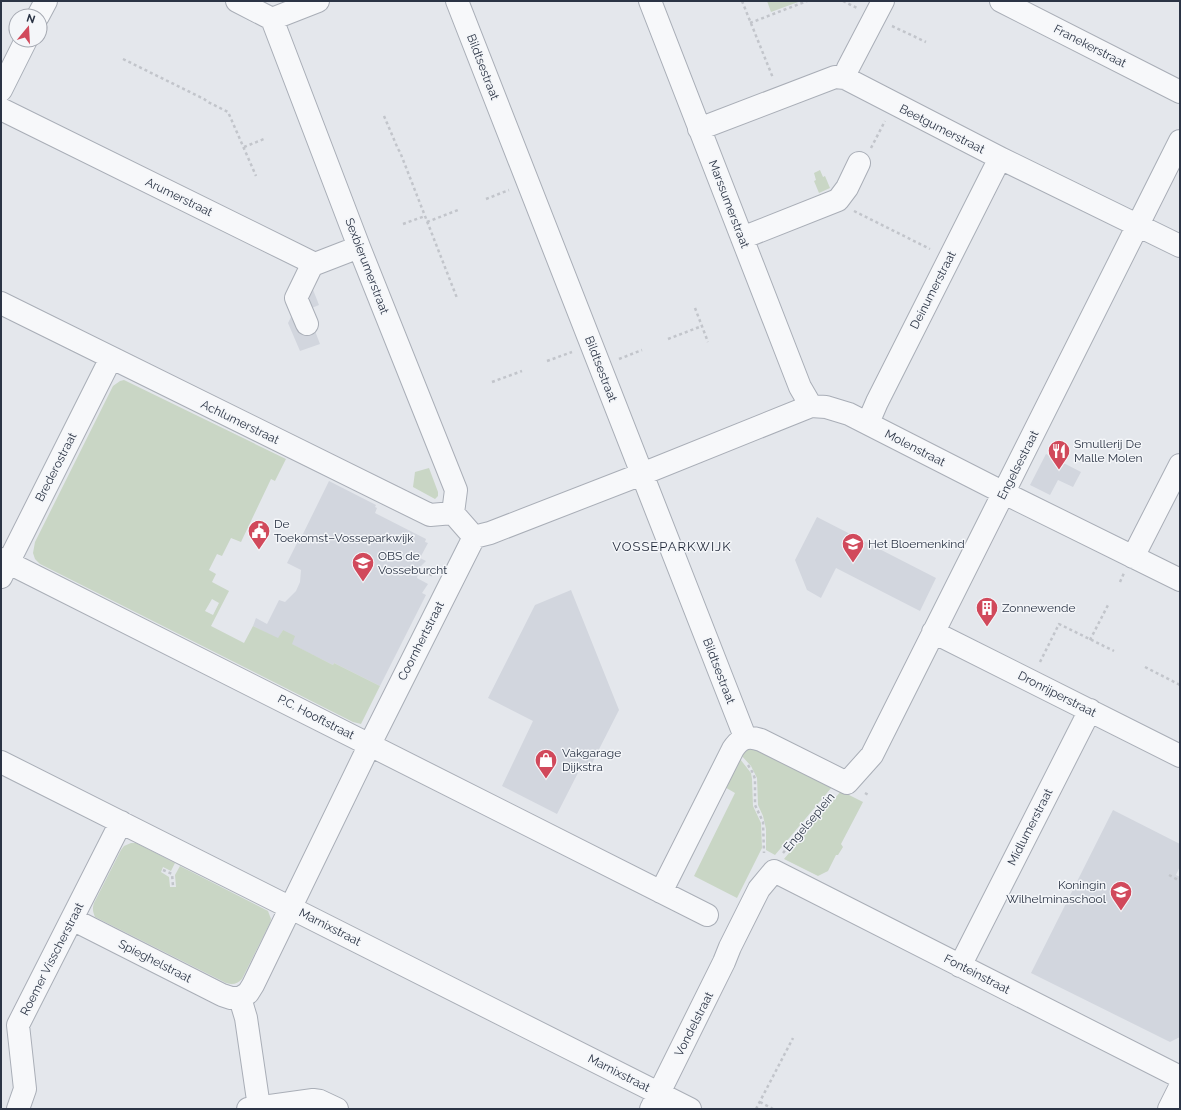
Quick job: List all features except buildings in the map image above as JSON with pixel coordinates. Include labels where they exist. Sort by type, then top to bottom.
[{"type":"street","points":[[237,1],[272,19],[318,1]]},
{"type":"street","name":"Bildtsestraat","points":[[457,1],[642,474],[738,745]]},
{"type":"street","name":"Marssumerstraat","points":[[650,1],[800,387],[811,406]]},
{"type":"street","points":[[699,129],[835,77],[845,78],[848,68],[882,1]]},
{"type":"street","name":"Franekerstraat","points":[[1001,1],[1180,92]]},
{"type":"street","name":"Sexbierumerstraat","points":[[272,19],[359,247],[456,490],[453,513]]},
{"type":"street","points":[[1,90],[22,48]]},
{"type":"street","name":"Beetgumerstraat","points":[[845,78],[1000,158],[1180,246]]},
{"type":"street","name":"Arumerstraat","points":[[1,109],[313,263]]},
{"type":"street","name":"Engelsestraat","points":[[847,783],[872,755],[1180,141]]},
{"type":"street","name":"Deinumerstraat","points":[[868,424],[877,402],[1000,158]]},
{"type":"street","points":[[742,238],[838,200],[847,188],[859,163]]},
{"type":"street","points":[[307,324],[296,298],[313,263],[315,264],[359,247]]},
{"type":"street","name":"Achlumerstraat","points":[[1,303],[430,516],[453,513]]},
{"type":"street","name":"Brederostraat","points":[[3,566],[111,358]]},
{"type":"street","points":[[453,513],[474,537],[490,533],[811,406]]},
{"type":"street","name":"Molenstraat","points":[[811,406],[838,410],[849,414],[1180,580]]},
{"type":"street","points":[[1134,557],[1180,464]]},
{"type":"street","name":"Coornhertstraat","points":[[240,998],[248,993],[253,985],[370,744],[474,537]]},
{"type":"street","name":"P.C. Hooftstraat","points":[[3,566],[370,744],[661,892]]},
{"type":"street","name":"Dronrijperstraat","points":[[933,632],[1180,756]]},
{"type":"street","name":"Midlumerstraat","points":[[960,966],[1090,710]]},
{"type":"street","name":"Engelseplein","points":[[738,745],[753,737],[847,783]]},
{"type":"street","points":[[707,916],[661,892],[738,745]]},
{"type":"street","name":"Marnixstraat","points":[[1,762],[290,908],[655,1101],[690,1109]]},
{"type":"street","name":"Roemer Visscherstraat","points":[[25,1107],[25,1089],[18,1025],[121,822]]},
{"type":"street","name":"Fonteinstraat","points":[[769,862],[960,966],[1180,1077]]},
{"type":"street","name":"Vondelstraat","points":[[655,1101],[759,889],[769,862]]},
{"type":"street","name":"Spieghelstraat","points":[[72,919],[222,995],[231,998],[240,998]]},
{"type":"street","points":[[240,998],[246,1018],[253,1108],[313,1100],[320,1101],[337,1109]]},
{"type":"street","points":[[1169,1109],[1180,1087]]},
{"type":"path","points":[[742,1],[781,98]]},
{"type":"path","points":[[750,23],[806,1]]},
{"type":"path","points":[[123,59],[228,112],[256,176]]},
{"type":"path","points":[[859,163],[865,160],[894,104]]},
{"type":"path","points":[[384,116],[400,152],[457,298]]},
{"type":"path","points":[[244,147],[264,139]]},
{"type":"path","points":[[486,199],[528,182]]},
{"type":"path","points":[[838,200],[842,206],[949,258]]},
{"type":"path","points":[[428,222],[458,210]]},
{"type":"path","points":[[403,224],[425,216]]},
{"type":"path","points":[[695,308],[708,342]]},
{"type":"path","points":[[668,339],[702,326]]},
{"type":"path","points":[[547,361],[591,344]]},
{"type":"path","points":[[600,366],[642,350]]},
{"type":"path","points":[[492,382],[522,371]]},
{"type":"path","points":[[1090,640],[1108,605]]},
{"type":"path","points":[[1037,668],[1059,624],[1114,651]]},
{"type":"path","points":[[1145,667],[1180,685]]},
{"type":"path","name":"Engelseplein","points":[[738,745],[741,758],[753,773],[755,805],[763,822],[769,862],[775,863],[837,788],[847,783]]},
{"type":"path","points":[[163,870],[172,874],[173,886]]},
{"type":"path","points":[[1169,875],[1180,881]]},
{"type":"path","points":[[756,1109],[793,1038]]},
{"type":"path","points":[[760,1102],[773,1109]]},
{"type":"shaded area","points":[[300,280],[310,282],[319,305],[307,310],[320,344],[300,351],[288,323],[294,311],[287,308]]},
{"type":"shaded area","points":[[1046,454],[1081,472],[1073,487],[1058,480],[1050,495],[1030,485]]},
{"type":"shaded area","name":"OBS de Vosseburcht","points":[[329,481],[376,505],[375,507],[377,508],[375,513],[426,539],[425,542],[428,543],[420,558],[426,561],[419,568],[417,578],[428,584],[422,593],[426,595],[380,686],[291,644],[283,630],[278,639],[253,626],[256,618],[267,624],[279,600],[285,602],[296,591],[300,582],[301,570],[287,563]]},
{"type":"shaded area","name":"Het Bloemenkind","points":[[817,517],[936,578],[920,611],[836,568],[821,598],[807,590],[795,560]]},
{"type":"shaded area","points":[[571,590],[619,710],[589,769],[582,765],[557,814],[502,786],[533,721],[488,698],[535,605]]},
{"type":"shaded area","name":"Koningin Wilhelminaschool","points":[[1113,810],[1180,844],[1180,866],[1176,875],[1180,877],[1180,1037],[1170,1042],[1031,973]]},
{"type":"green space","points":[[767,1],[801,1],[771,12]]},
{"type":"green space","points":[[820,170],[823,177],[825,176],[830,188],[819,193],[814,181],[816,180],[814,173]]},
{"type":"green space","points":[[124,380],[286,459],[275,481],[271,479],[241,542],[231,538],[222,556],[217,554],[209,570],[216,574],[212,582],[229,591],[211,626],[244,643],[253,626],[278,638],[283,630],[295,636],[292,644],[333,665],[334,663],[380,686],[361,724],[353,722],[40,564],[35,559],[33,553],[35,542],[113,386]],"holes":[[[212,599],[219,603],[213,615],[205,611]]]},
{"type":"green space","points":[[429,468],[438,492],[438,496],[435,499],[413,487],[415,472]]},
{"type":"green space","points":[[754,747],[832,787],[775,855],[766,850],[766,829],[763,816],[758,805],[757,778],[751,766],[740,754],[743,750]]},
{"type":"green space","points":[[740,759],[751,773],[753,806],[761,823],[762,848],[737,898],[694,876],[735,793],[723,786]]},
{"type":"green space","points":[[841,791],[863,802],[841,844],[843,847],[838,855],[836,855],[828,871],[818,876],[784,859]]},
{"type":"green space","points":[[131,843],[136,843],[175,863],[171,871],[163,867],[161,872],[169,877],[170,887],[176,887],[175,875],[180,866],[268,911],[271,919],[270,923],[240,981],[235,984],[226,983],[95,917],[93,910],[94,903],[121,850],[124,846]]},
{"type":"place","name":"Smullerij De Malle Molen","points":[[1059,470]]},
{"type":"place","name":"De Toekomst–Vosseparkwijk","points":[[259,550]]},
{"type":"place","name":"Het Bloemenkind","points":[[853,564]]},
{"type":"place","name":"OBS de Vosseburcht","points":[[363,582]]},
{"type":"place","name":"Zonnewende","points":[[987,628]]},
{"type":"place","name":"Vakgarage Dijkstra","points":[[546,780]]},
{"type":"place","name":"Koningin Wilhelminaschool","points":[[1121,912]]},
{"type":"district","name":"VOSSEPARKWIJK","points":[[672,546]]}]
